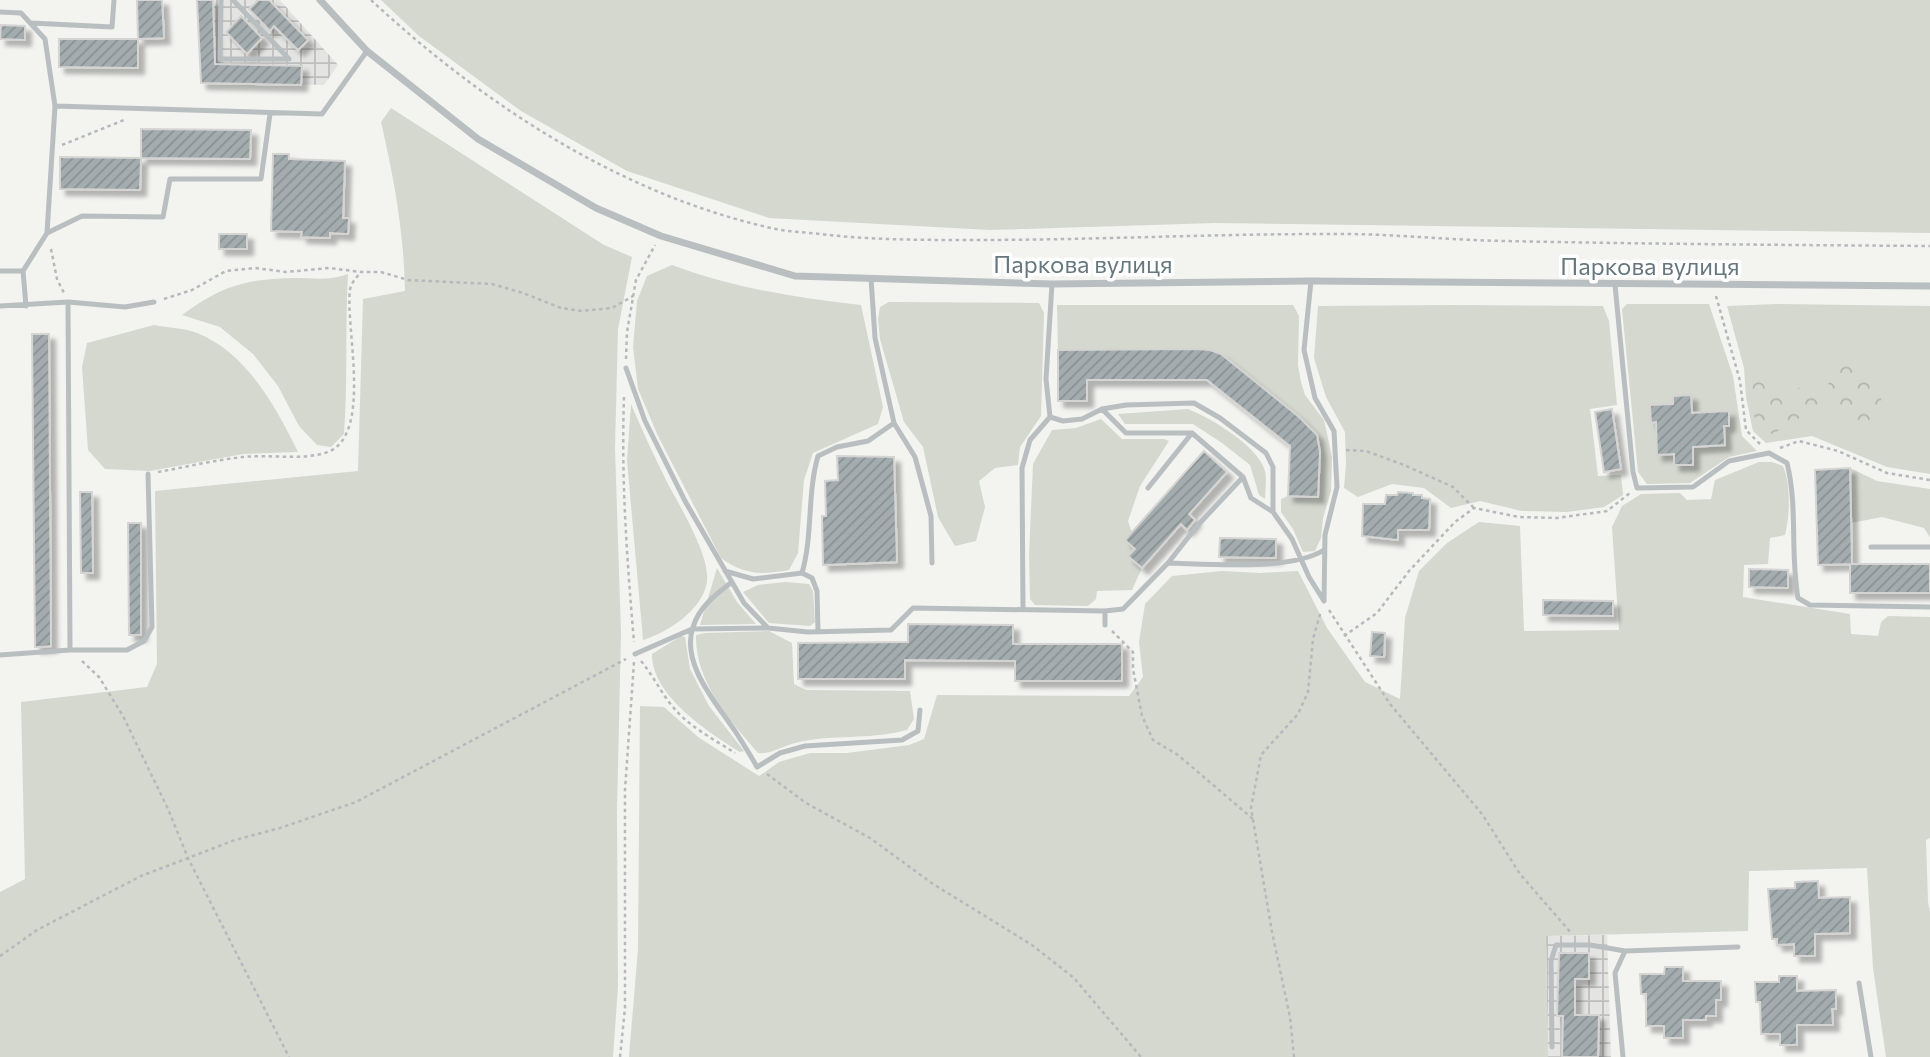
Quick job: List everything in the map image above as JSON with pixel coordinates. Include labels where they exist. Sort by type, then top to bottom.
[{"type":"street","name":"Паркова вулиця","points":[[320,0],[367,51],[478,139],[596,208],[660,236],[794,276],[1052,284],[1311,281],[1930,286]]},
{"type":"lane","points":[[31,23],[111,27],[114,0]]},
{"type":"lane","points":[[221,0],[220,59],[289,59],[233,0]]},
{"type":"lane","points":[[0,12],[21,13],[45,39],[55,106],[47,233],[23,271],[26,306]]},
{"type":"lane","points":[[55,106],[322,114],[367,51]]},
{"type":"lane","points":[[47,233],[82,216],[163,217],[170,179],[261,179],[270,114]]},
{"type":"lane","points":[[0,271],[23,271]]},
{"type":"lane","points":[[871,278],[875,338],[894,424],[915,457],[931,516],[932,563]]},
{"type":"lane","points":[[1311,281],[1304,351],[1315,398],[1334,430],[1337,486],[1325,535],[1324,601]]},
{"type":"lane","points":[[1023,608],[1022,468],[1030,440],[1050,417],[1046,379],[1052,284]]},
{"type":"lane","points":[[1615,285],[1633,472],[1637,488],[1693,488],[1729,461],[1769,453],[1787,463],[1792,483],[1793,573],[1798,598],[1810,605],[1930,607]]},
{"type":"lane","points":[[0,306],[68,302],[125,307],[154,302]]},
{"type":"lane","points":[[68,302],[70,650]]},
{"type":"lane","points":[[625,368],[645,421],[685,501],[744,603],[768,628]]},
{"type":"lane","points":[[1050,417],[1063,421],[1082,419],[1102,409],[1194,403],[1220,418],[1266,453],[1273,467],[1273,512]]},
{"type":"lane","points":[[1102,409],[1126,433],[1192,432],[1243,477],[1251,498],[1273,512],[1292,539],[1309,577],[1324,601]]},
{"type":"lane","points":[[802,573],[806,558],[811,480],[818,456],[837,447],[868,441],[894,424]]},
{"type":"lane","points":[[1148,488],[1192,432]]},
{"type":"lane","points":[[0,655],[70,650],[127,650],[144,641],[152,627],[148,474]]},
{"type":"lane","points":[[635,654],[692,629],[768,628],[818,632],[891,630],[913,608],[1124,609],[1243,477]]},
{"type":"lane","points":[[1871,547],[1930,547]]},
{"type":"lane","points":[[1168,563],[1277,564],[1313,558],[1324,550]]},
{"type":"lane","points":[[725,571],[753,579],[802,573],[812,578],[817,591],[818,632]]},
{"type":"lane","points":[[732,582],[701,610],[692,629],[692,659],[712,701],[757,767],[780,753],[805,746],[902,740],[918,732],[920,710]]},
{"type":"lane","points":[[1105,611],[1105,625]]},
{"type":"lane","points":[[1552,1047],[1551,961],[1556,945],[1625,951],[1738,947]]},
{"type":"lane","points":[[1623,1057],[1615,973],[1625,951]]},
{"type":"lane","points":[[1858,983],[1871,1057]]},
{"type":"path","points":[[371,0],[412,38],[483,92],[563,143],[623,176],[696,206],[773,229],[874,240],[1156,238],[1329,233],[1614,244],[1930,246]]},
{"type":"path","points":[[52,149],[128,118]]},
{"type":"path","points":[[47,233],[57,279],[68,302]]},
{"type":"path","points":[[625,368],[627,332],[636,280],[660,236]]},
{"type":"path","points":[[154,302],[191,290],[226,271],[255,268],[286,272],[321,267],[361,272],[381,271],[408,280],[492,284],[561,308],[581,311],[611,308],[633,296]]},
{"type":"path","points":[[148,474],[244,457],[307,455],[327,452],[337,447],[349,428],[352,416],[354,355],[350,289],[361,272]]},
{"type":"path","points":[[1713,285],[1740,381],[1746,430],[1769,453],[1799,441],[1838,451],[1887,473],[1930,480]]},
{"type":"path","points":[[620,1057],[625,1008],[625,790],[635,654],[625,542],[622,446],[624,394]]},
{"type":"path","points":[[1335,448],[1366,452],[1404,465],[1453,487],[1474,508],[1519,517],[1557,518],[1606,511],[1637,488]]},
{"type":"path","points":[[1344,636],[1377,613],[1409,571],[1455,522],[1474,508]]},
{"type":"path","points":[[1324,601],[1390,704],[1482,814],[1520,874],[1580,945]]},
{"type":"path","points":[[1294,1057],[1290,1017],[1272,932],[1251,808],[1261,755],[1298,714],[1308,692],[1312,639],[1324,601]]},
{"type":"path","points":[[1105,625],[1133,652],[1133,670],[1142,716],[1153,740],[1178,755],[1253,819]]},
{"type":"path","points":[[70,650],[99,677],[123,716],[168,809],[188,858],[289,1057]]},
{"type":"path","points":[[635,654],[654,677],[673,708],[706,735],[737,754]]},
{"type":"path","points":[[0,956],[37,930],[141,876],[235,840],[356,802],[635,654]]},
{"type":"path","points":[[757,767],[806,803],[870,838],[933,884],[1032,945],[1074,978],[1141,1057]]},
{"type":"shaded area","points":[[197,0],[280,0],[338,65],[324,85],[201,83]]},
{"type":"shaded area","points":[[1607,935],[1611,1057],[1548,1057],[1546,936]]},
{"type":"green space","points":[[381,0],[1930,0],[1930,233],[1215,223],[990,230],[769,218],[627,171],[521,111],[419,36]]},
{"type":"green space","points":[[391,108],[604,245],[632,257],[618,329],[615,448],[621,633],[617,812],[618,987],[613,1057],[0,1057],[0,892],[25,879],[21,702],[147,687],[157,664],[155,491],[358,471],[363,299],[405,291],[398,206],[381,122]]},
{"type":"green space","points":[[672,265],[765,291],[861,305],[883,407],[878,424],[813,453],[804,480],[798,553],[789,570],[770,573],[745,571],[721,558],[658,436],[638,389],[633,347],[637,301],[647,276]]},
{"type":"green space","points":[[348,274],[344,434],[331,447],[317,445],[299,426],[278,386],[253,354],[220,327],[182,315],[209,297],[247,282],[328,278]]},
{"type":"green space","points":[[889,302],[1039,303],[1044,313],[1041,416],[1020,447],[1018,465],[995,468],[979,481],[985,507],[976,541],[955,546],[938,517],[923,447],[904,422],[880,339],[880,307]]},
{"type":"green space","points":[[1627,304],[1709,304],[1733,376],[1742,436],[1757,451],[1729,457],[1690,483],[1647,484],[1638,472],[1622,309]]},
{"type":"green space","points":[[1057,305],[1293,305],[1299,316],[1298,365],[1301,382],[1305,395],[1324,420],[1332,457],[1331,491],[1323,518],[1321,538],[1315,551],[1303,552],[1293,529],[1281,512],[1281,499],[1288,496],[1318,497],[1319,450],[1309,426],[1221,354],[1197,349],[1058,350]]},
{"type":"green space","points":[[1318,306],[1603,306],[1609,321],[1617,405],[1590,409],[1598,476],[1621,475],[1623,495],[1604,507],[1567,512],[1522,511],[1480,501],[1451,508],[1424,488],[1392,484],[1358,497],[1344,488],[1345,432],[1326,397],[1314,358]]},
{"type":"green space","points":[[1727,306],[1930,306],[1930,474],[1887,467],[1812,436],[1766,443],[1753,431],[1746,397],[1744,368]]},
{"type":"green space","points":[[154,325],[197,333],[230,353],[258,383],[298,452],[243,454],[150,471],[105,469],[88,450],[82,367],[87,343]]},
{"type":"green space","points":[[1858,364],[1876,386],[1881,399],[1882,412],[1872,414],[1872,437],[1857,436],[1850,412],[1839,407],[1824,414],[1811,411],[1773,434],[1760,431],[1752,403],[1751,389],[1755,375],[1783,393],[1808,385],[1815,393],[1826,388],[1837,368]]},
{"type":"green space","points":[[631,404],[662,472],[693,530],[707,570],[704,591],[692,610],[673,626],[643,640],[627,460]]},
{"type":"green space","points":[[1188,409],[1221,426],[1253,452],[1265,471],[1265,499],[1259,495],[1250,465],[1193,424],[1125,424],[1118,414]]},
{"type":"green space","points":[[1101,419],[1122,439],[1169,441],[1140,486],[1128,521],[1132,533],[1126,541],[1135,549],[1128,556],[1142,568],[1132,590],[1097,591],[1096,599],[1088,606],[1035,605],[1030,599],[1029,556],[1033,464],[1052,430],[1076,428]]},
{"type":"green space","points":[[1759,462],[1772,462],[1783,466],[1789,500],[1788,519],[1785,535],[1770,538],[1768,564],[1744,565],[1743,597],[1850,614],[1851,634],[1878,636],[1881,622],[1888,616],[1930,617],[1930,838],[1926,840],[1930,912],[1930,1057],[1886,1057],[1873,968],[1867,868],[1749,871],[1748,931],[1546,936],[1548,1057],[629,1057],[638,949],[640,706],[664,707],[698,737],[759,776],[779,762],[810,753],[847,753],[909,745],[924,739],[937,695],[1129,696],[1143,677],[1139,642],[1145,604],[1172,576],[1222,571],[1298,571],[1327,628],[1365,682],[1400,699],[1405,618],[1419,571],[1447,543],[1479,522],[1520,526],[1524,631],[1619,630],[1612,527],[1622,506],[1641,494],[1680,493],[1687,500],[1711,499],[1715,480]]},
{"type":"green space","points":[[1850,468],[1877,481],[1930,489],[1930,537],[1924,528],[1882,517],[1851,523]]},
{"type":"green space","points":[[717,568],[737,602],[756,624],[700,625]]},
{"type":"green space","points":[[785,582],[809,584],[813,591],[815,622],[810,626],[769,623],[743,592],[758,585]]},
{"type":"green space","points":[[769,631],[792,643],[794,684],[806,690],[910,691],[914,719],[907,730],[879,735],[808,740],[767,753],[758,753],[725,713],[708,684],[697,652],[696,635]]},
{"type":"green space","points":[[681,636],[685,637],[690,669],[709,706],[744,751],[740,752],[698,723],[671,698],[661,684],[654,669],[652,654]]},
{"type":"building","points":[[137,0],[162,0],[164,38],[138,39]]},
{"type":"building","points":[[197,0],[213,0],[215,64],[302,66],[301,85],[201,83]]},
{"type":"building","points":[[258,0],[269,0],[308,40],[298,50],[274,26],[270,31],[249,9]]},
{"type":"building","points":[[241,16],[262,38],[247,54],[226,32]]},
{"type":"building","points":[[1,25],[25,26],[25,40],[0,39]]},
{"type":"building","points":[[59,39],[138,39],[138,68],[59,67]]},
{"type":"building","points":[[141,129],[251,130],[250,159],[141,158]]},
{"type":"building","points":[[273,154],[289,154],[289,159],[345,161],[343,218],[349,218],[348,234],[330,233],[330,238],[301,237],[302,232],[271,231]]},
{"type":"building","points":[[60,157],[141,158],[140,190],[60,189]]},
{"type":"building","points":[[219,234],[247,234],[247,249],[219,249]]},
{"type":"building","points":[[32,334],[49,334],[51,646],[42,647],[35,647]]},
{"type":"building","points":[[1197,349],[1221,354],[1299,417],[1317,435],[1320,452],[1318,497],[1288,496],[1290,446],[1207,380],[1087,380],[1087,401],[1058,401],[1058,350]]},
{"type":"building","points":[[1691,395],[1692,413],[1729,411],[1729,426],[1724,426],[1725,445],[1693,447],[1693,465],[1674,465],[1674,454],[1657,455],[1656,422],[1651,423],[1650,405],[1673,404],[1673,396]]},
{"type":"building","points":[[1612,409],[1621,469],[1604,472],[1595,412]]},
{"type":"building","points":[[1204,451],[1227,472],[1189,514],[1195,520],[1187,530],[1181,524],[1142,568],[1128,556],[1135,549],[1125,540]]},
{"type":"building","points":[[837,456],[894,457],[897,562],[823,565],[822,516],[826,516],[825,481],[838,480]]},
{"type":"building","points":[[1850,468],[1852,564],[1930,564],[1930,593],[1850,593],[1850,564],[1818,565],[1815,470]]},
{"type":"building","points":[[80,492],[92,492],[93,573],[81,573]]},
{"type":"building","points":[[1398,492],[1413,493],[1430,499],[1429,530],[1398,530],[1398,540],[1362,536],[1363,504],[1385,504],[1386,495],[1397,495]]},
{"type":"building","points":[[128,523],[141,523],[141,635],[129,635]]},
{"type":"building","points":[[1220,538],[1276,539],[1276,558],[1219,557]]},
{"type":"building","points":[[1749,569],[1788,570],[1788,588],[1749,587]]},
{"type":"building","points":[[1543,600],[1613,601],[1613,616],[1543,615]]},
{"type":"building","points":[[908,624],[1013,625],[1013,644],[1122,644],[1122,681],[1015,681],[1015,661],[905,660],[905,679],[798,679],[798,643],[908,642]]},
{"type":"building","points":[[1372,632],[1385,633],[1384,657],[1370,656]]},
{"type":"building","points":[[1818,881],[1819,898],[1850,897],[1850,933],[1815,934],[1815,956],[1794,956],[1794,944],[1777,945],[1777,939],[1772,939],[1768,889],[1795,888],[1795,882]]},
{"type":"building","points":[[1559,953],[1589,953],[1589,979],[1575,979],[1575,1015],[1599,1015],[1598,1057],[1562,1057],[1563,1016],[1557,1016]]},
{"type":"building","points":[[1665,967],[1683,967],[1683,981],[1721,981],[1721,1000],[1716,1000],[1716,1016],[1706,1016],[1706,1020],[1683,1020],[1683,1038],[1664,1038],[1664,1026],[1646,1026],[1646,994],[1641,994],[1640,974],[1664,974]]},
{"type":"building","points":[[1779,976],[1797,976],[1797,991],[1836,990],[1836,1009],[1832,1009],[1833,1025],[1797,1025],[1797,1045],[1780,1045],[1780,1034],[1761,1034],[1760,1002],[1756,1002],[1755,982],[1779,982]]}]
